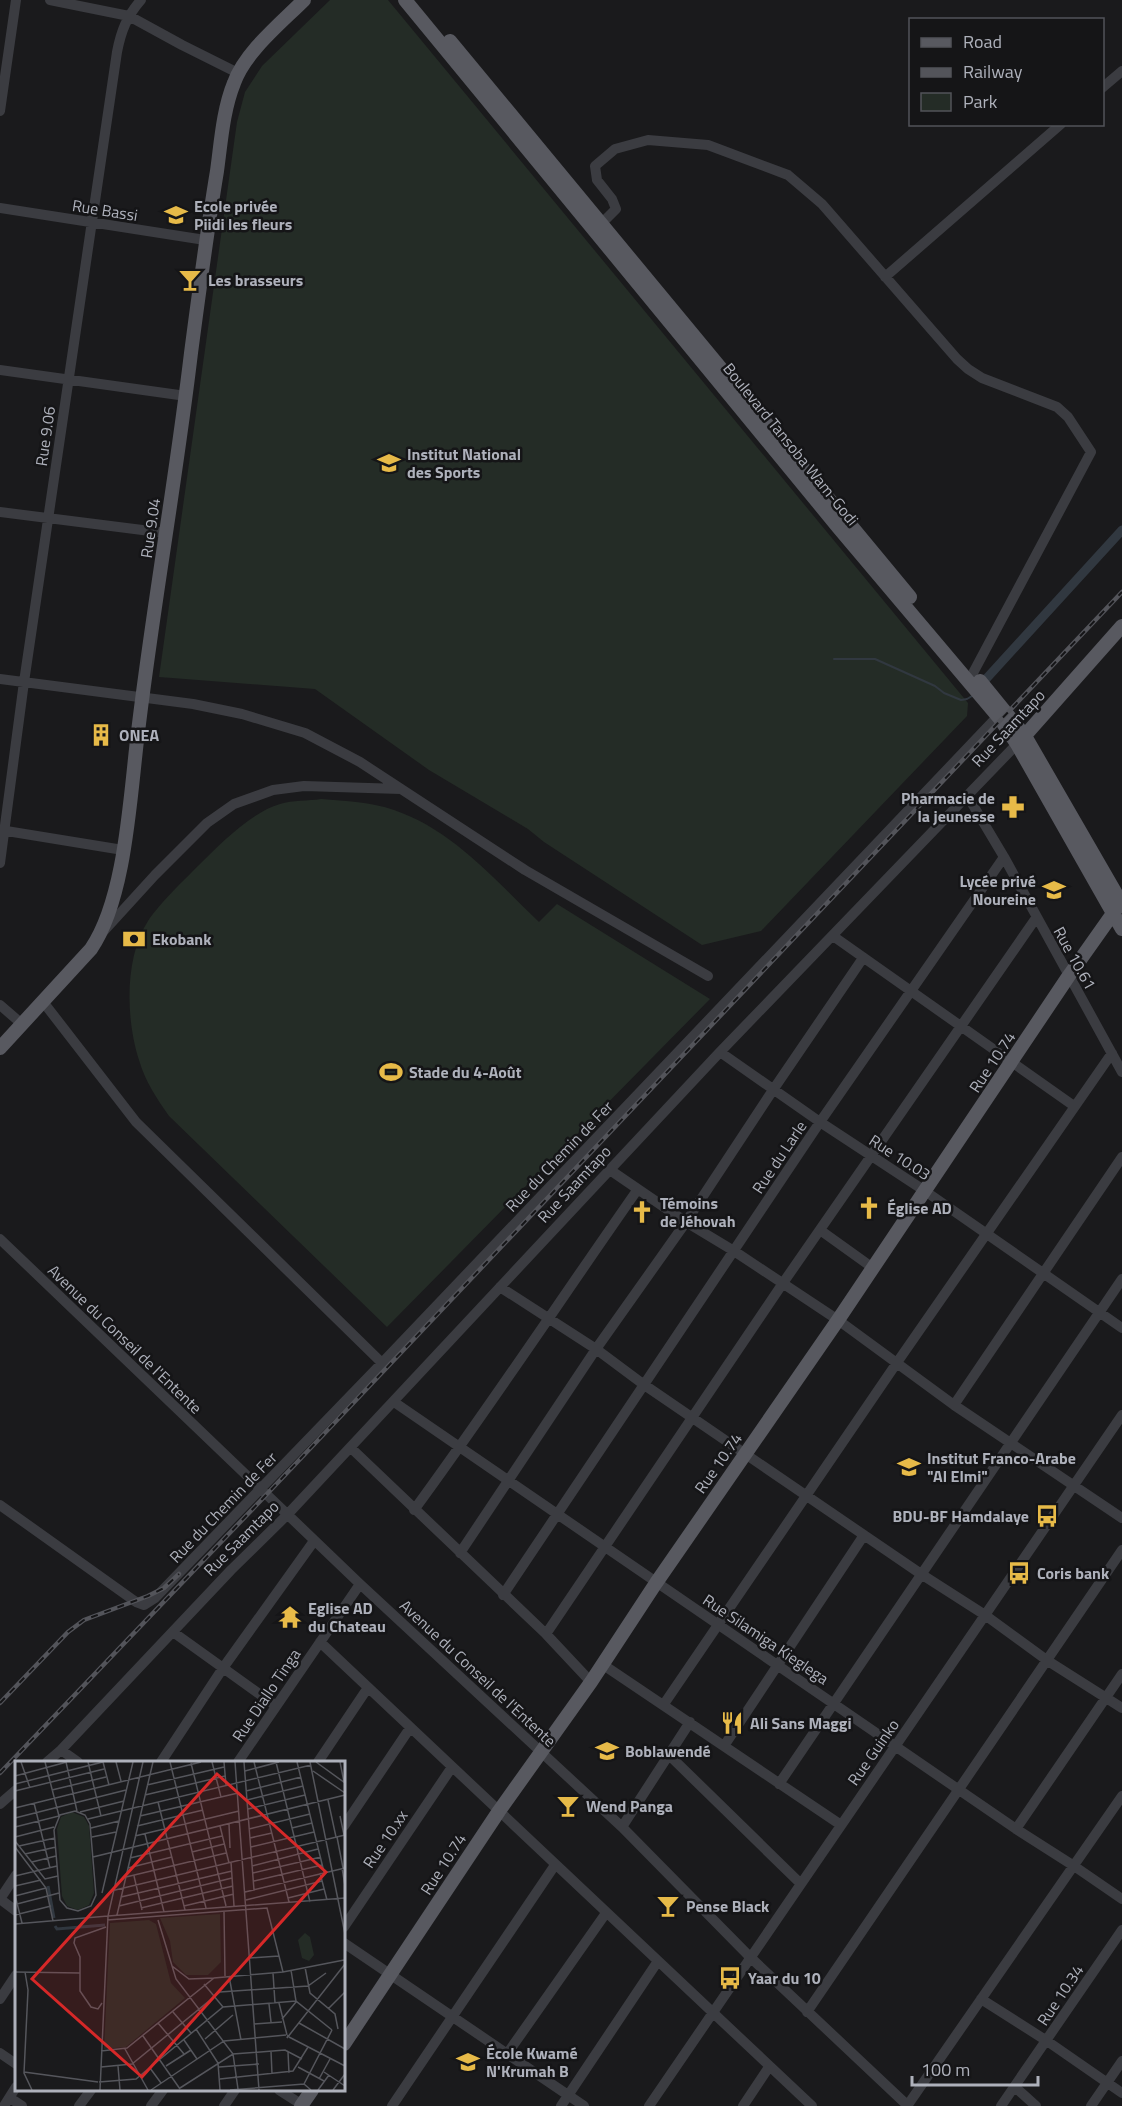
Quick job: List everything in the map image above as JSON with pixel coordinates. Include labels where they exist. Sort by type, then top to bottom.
[{"type":"main road","name":"Rue 9.04","points":[[0,1048],[91,950],[101,935],[116,886],[123,850],[142,697],[186,396],[206,240],[231,89],[238,73],[261,44],[304,0]]},
{"type":"main road","name":"Boulevard Tansoba Wam-Godi","points":[[405,0],[838,527],[998,716],[1021,740]]},
{"type":"main road","name":"Boulevard Tansoba Wam-Godi","points":[[416,0],[973,673],[1021,740],[1120,905],[1122,929]]},
{"type":"main road","name":"Rue Saamtapo","points":[[1021,740],[1122,626]]},
{"type":"main road","name":"Rue 10.74","points":[[345,2043],[499,1811],[591,1682],[1068,977],[1120,905]]},
{"type":"main road","points":[[302,2105],[311,2091]]},
{"type":"street","points":[[0,111],[16,0]]},
{"type":"street","points":[[50,0],[129,16],[238,73]]},
{"type":"street","name":"Rue 9.06","points":[[0,863],[2,830],[117,52],[122,30],[141,0]]},
{"type":"street","points":[[1104,86],[1122,71]]},
{"type":"street","points":[[885,277],[1058,126]]},
{"type":"street","points":[[602,223],[616,209],[612,199],[597,180],[595,166],[615,149],[648,140],[708,144],[788,176],[822,204],[968,369],[982,378],[1057,407],[1068,417],[1091,452],[973,673]]},
{"type":"street","name":"Rue Bassi","points":[[0,208],[206,240]]},
{"type":"street","points":[[0,370],[186,396]]},
{"type":"street","points":[[0,512],[166,532]]},
{"type":"street","points":[[0,679],[193,704],[242,714],[304,733],[360,762],[525,870],[708,976]]},
{"type":"street","name":"Rue du Chemin de Fer","points":[[0,1505],[136,1602],[144,1605],[155,1598],[998,716]]},
{"type":"street","name":"Rue Saamtapo","points":[[48,1761],[351,1448],[720,1052],[1021,740]]},
{"type":"street","points":[[101,935],[155,875],[207,823],[234,804],[273,790],[304,786],[401,789]]},
{"type":"street","name":"Rue 10.61","points":[[967,795],[1004,857],[1122,1072]]},
{"type":"street","points":[[2,830],[123,850]]},
{"type":"street","name":"Rue du Larle","points":[[503,1595],[820,1122],[1004,857]]},
{"type":"street","points":[[546,1634],[783,1283],[1036,918]]},
{"type":"street","points":[[833,936],[1074,1106]]},
{"type":"street","points":[[460,1553],[863,958]]},
{"type":"street","points":[[44,1003],[136,1122],[382,1363]]},
{"type":"street","points":[[0,1005],[22,1024]]},
{"type":"street","name":"Rue 10.03","points":[[720,1052],[1122,1328]]},
{"type":"street","points":[[664,1704],[1112,1053]]},
{"type":"street","points":[[954,1404],[1122,1157]]},
{"type":"street","points":[[610,1170],[686,1222],[783,1283],[896,1364],[1122,1518]]},
{"type":"street","points":[[414,1510],[461,1447],[548,1317],[638,1190]]},
{"type":"street","points":[[820,1230],[873,1268]]},
{"type":"street","name":"Avenue du Conseil de l'Entente","points":[[0,1239],[314,1541],[622,1827],[750,1958],[907,2106]]},
{"type":"street","points":[[779,1784],[1122,1279]]},
{"type":"street","points":[[500,1287],[596,1349],[643,1384],[746,1452],[921,1574],[985,1615],[1048,1661],[1122,1708]]},
{"type":"street","name":"Rue Silamiga Kieglega","points":[[394,1402],[510,1480],[604,1548],[750,1644],[777,1665],[1016,1829],[1122,1899]]},
{"type":"street","name":"Rue Guinko","points":[[649,2106],[1122,1415]]},
{"type":"street","points":[[351,1448],[546,1634],[591,1682]]},
{"type":"street","points":[[724,1746],[864,1535]]},
{"type":"street","points":[[162,1761],[223,1668],[314,1541]]},
{"type":"street","points":[[807,2012],[1122,1550]]},
{"type":"street","name":"Rue Diallo Tinga","points":[[239,1761],[360,1584]]},
{"type":"street","points":[[173,1632],[276,1706]]},
{"type":"street","points":[[320,1642],[367,1689],[812,2106]]},
{"type":"street","points":[[602,1664],[841,1825]]},
{"type":"street","points":[[1016,1829],[1122,1674]]},
{"type":"street","points":[[319,1761],[367,1689]]},
{"type":"street","points":[[622,1827],[690,1722]]},
{"type":"street","points":[[345,1825],[410,1728]]},
{"type":"street","points":[[61,1750],[77,1761]]},
{"type":"street","points":[[669,1755],[801,1884]]},
{"type":"street","name":"Rue 10.xx","points":[[345,1926],[452,1767]]},
{"type":"street","points":[[0,1804],[15,1791]]},
{"type":"street","points":[[907,2106],[1122,1796]]},
{"type":"street","points":[[392,2106],[555,1865]]},
{"type":"street","points":[[15,1876],[0,1899],[15,1910]]},
{"type":"street","points":[[507,2054],[606,1913]]},
{"type":"street","name":"Rue 10.34","points":[[1001,2106],[1122,1930]]},
{"type":"street","points":[[345,1944],[584,2106]]},
{"type":"street","points":[[561,2106],[658,1961]]},
{"type":"street","points":[[0,1999],[15,1976]]},
{"type":"street","points":[[981,1999],[1122,2093]]},
{"type":"street","points":[[0,2052],[15,2063]]},
{"type":"street","points":[[1092,2106],[1122,2061]]},
{"type":"street","points":[[743,2106],[769,2067]]},
{"type":"street","points":[[1015,2087],[1036,2106]]},
{"type":"street","points":[[15,2089],[7,2102],[21,2106]]},
{"type":"street","points":[[79,2106],[90,2091]]},
{"type":"street","points":[[151,2106],[162,2091]]},
{"type":"street","points":[[224,2106],[234,2091]]},
{"type":"street","points":[[281,2091],[302,2105]]},
{"type":"green space","points":[[330,0],[388,0],[968,703],[967,716],[761,931],[702,945],[544,842],[528,829],[429,770],[315,689],[159,677],[237,122],[245,92],[262,66]]},
{"type":"green space","name":"Stade du 4-Août","points":[[321,799],[376,805],[415,819],[454,843],[489,873],[539,922],[557,904],[710,999],[387,1327],[169,1116],[145,1075],[139,1060],[132,1027],[130,989],[135,953],[140,936],[159,907],[217,847],[248,821],[269,808],[285,803]]},
{"type":"waterway","points":[[986,679],[1122,530]]},
{"type":"waterway","points":[[834,659],[875,659],[961,700],[972,696]]},
{"type":"railway","points":[[0,1773],[1122,592]]},
{"type":"railway","points":[[0,1703],[68,1632],[84,1620],[148,1596],[164,1588],[179,1574]]},
{"type":"place","name":"Ecole privée Piidi les fleurs","points":[[176,215]]},
{"type":"place","name":"Les brasseurs","points":[[190,280]]},
{"type":"place","name":"Institut National des Sports","points":[[389,463]]},
{"type":"place","name":"ONEA","points":[[101,735]]},
{"type":"place","name":"Pharmacie de la jeunesse","points":[[1013,807]]},
{"type":"place","name":"Lycée privé Noureine","points":[[1054,890]]},
{"type":"place","name":"Ekobank","points":[[134,939]]},
{"type":"place","name":"Stade du 4-Août","points":[[391,1072]]},
{"type":"place","name":"Église AD","points":[[869,1208]]},
{"type":"place","name":"Témoins de Jéhovah","points":[[642,1212]]},
{"type":"place","name":"Institut Franco-Arabe \"Al Elmi\"","points":[[909,1467]]},
{"type":"place","name":"BDU-BF Hamdalaye","points":[[1047,1516]]},
{"type":"place","name":"Coris bank","points":[[1019,1573]]},
{"type":"place","name":"Eglise AD du Chateau","points":[[290,1617]]},
{"type":"place","name":"Ali Sans Maggi","points":[[732,1723]]},
{"type":"place","name":"Boblawendé","points":[[607,1751]]},
{"type":"place","name":"Wend Panga","points":[[568,1806]]},
{"type":"place","name":"Pense Black","points":[[668,1906]]},
{"type":"place","name":"Yaar du 10","points":[[730,1978]]},
{"type":"place","name":"École Kwamé N'Krumah B","points":[[468,2062]]}]
